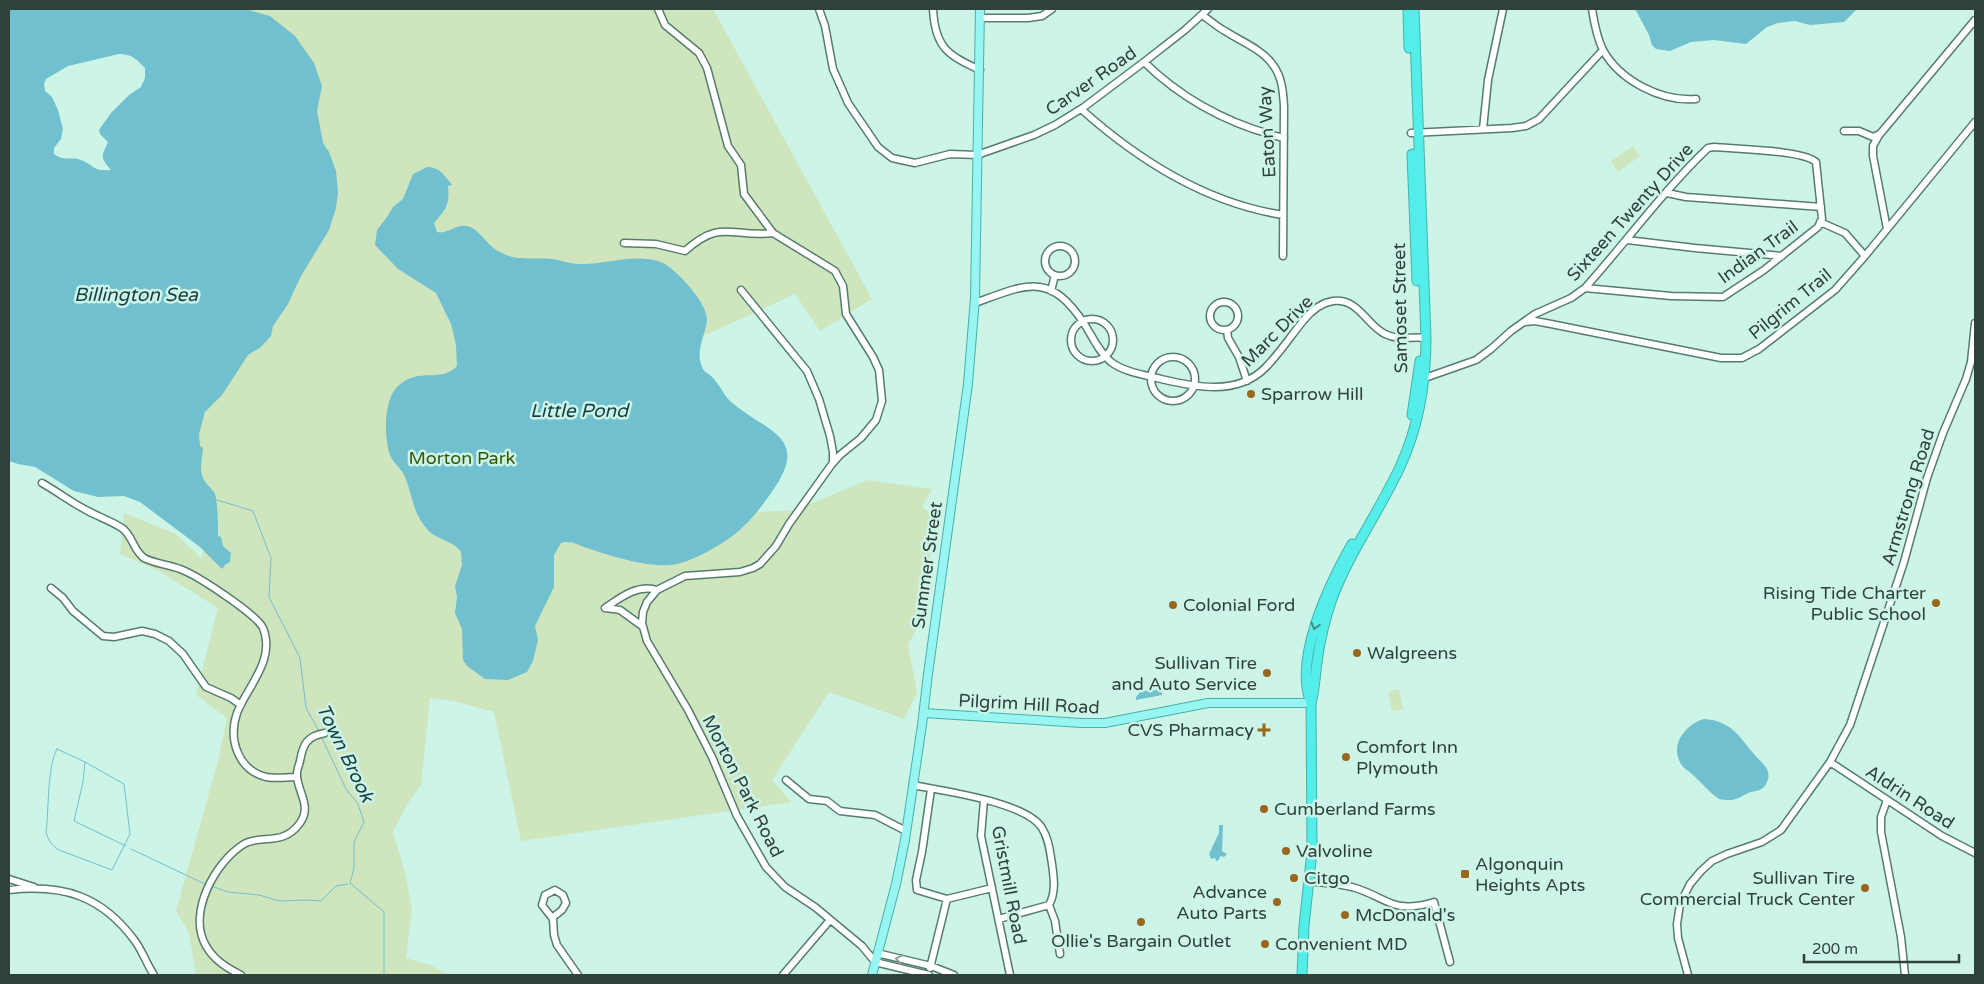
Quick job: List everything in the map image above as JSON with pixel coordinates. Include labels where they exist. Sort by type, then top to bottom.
[{"type":"highway","name":"Samoset Street","points":[[1302,975],[1304,926],[1310,881],[1312,842],[1311,703],[1315,691],[1321,637],[1332,599],[1347,565],[1404,458],[1418,416],[1423,338],[1408,9]]},
{"type":"highway","name":"Samoset Street","points":[[1414,9],[1414,133]]},
{"type":"main road","name":"Summer Street","points":[[872,975],[896,884],[906,831],[924,713],[929,663],[968,384],[975,303],[980,9]]},
{"type":"main road","name":"Pilgrim Hill Road","points":[[924,713],[1097,723],[1208,703],[1311,703]]},
{"type":"street","points":[[657,590],[650,588],[632,591],[605,608],[620,610],[642,626],[645,607],[657,590],[685,576],[740,572],[760,564],[776,546],[789,524],[833,463],[861,438],[876,420],[882,401],[881,374],[873,357],[851,325],[846,314],[843,286],[835,271],[773,233],[744,194],[741,165],[728,146],[707,68],[699,54],[666,25],[658,9]]},
{"type":"street","points":[[819,9],[825,26],[837,82],[848,103],[878,148],[892,158],[915,163],[950,154],[977,155]]},
{"type":"street","points":[[933,9],[934,28],[940,44],[954,57],[980,70]]},
{"type":"street","points":[[980,18],[1028,18],[1042,16],[1052,9]]},
{"type":"street","name":"Carver Road","points":[[977,155],[1046,130],[1081,109],[1144,62],[1208,9]]},
{"type":"street","points":[[1483,129],[1488,80],[1503,9]]},
{"type":"street","points":[[1592,9],[1603,50],[1620,70],[1646,88],[1672,98],[1696,99]]},
{"type":"street","name":"Eaton Way","points":[[1202,15],[1222,30],[1259,51],[1273,64],[1282,86],[1284,138],[1283,256]]},
{"type":"street","points":[[1887,229],[1873,156],[1873,146],[1880,134],[1975,20]]},
{"type":"street","points":[[1414,133],[1517,128],[1534,122],[1603,50]]},
{"type":"street","points":[[1144,62],[1160,78],[1186,97],[1213,113],[1252,129],[1284,138]]},
{"type":"street","points":[[1081,109],[1128,148],[1182,181],[1233,202],[1263,212],[1283,215]]},
{"type":"street","name":"Pilgrim Trail","points":[[1525,322],[1535,321],[1714,357],[1740,358],[1752,354],[1841,284],[1975,122]]},
{"type":"street","points":[[1844,131],[1859,131],[1873,137],[1880,134]]},
{"type":"street","name":"Sixteen Twenty Drive","points":[[1421,379],[1476,360],[1535,314],[1571,298],[1586,288],[1708,148],[1795,154],[1812,159]]},
{"type":"street","name":"Indian Trail","points":[[1586,288],[1671,296],[1723,297],[1729,294],[1782,256],[1818,227],[1822,219],[1821,207],[1816,162],[1812,159]]},
{"type":"street","points":[[1667,193],[1821,207]]},
{"type":"street","points":[[1820,222],[1844,233],[1864,256]]},
{"type":"street","points":[[624,243],[656,244],[685,250],[700,238],[716,232],[738,231],[758,235],[773,233]]},
{"type":"street","points":[[1627,240],[1782,256]]},
{"type":"street","points":[[1054,248],[1065,248],[1072,254],[1074,265],[1066,274],[1055,275],[1047,269],[1045,258],[1054,248]]},
{"type":"street","points":[[1051,291],[1055,275]]},
{"type":"street","name":"Marc Drive","points":[[975,303],[1025,286],[1051,291],[1064,298],[1105,356],[1122,368],[1151,376],[1194,384],[1226,387],[1248,382],[1265,368],[1314,309],[1331,301],[1342,301],[1352,304],[1377,329],[1389,336],[1406,339],[1423,338]]},
{"type":"street","points":[[741,290],[807,371],[830,436],[833,463]]},
{"type":"street","points":[[1227,302],[1233,305],[1238,313],[1237,322],[1227,330],[1217,328],[1211,320],[1212,309],[1221,303],[1227,302]]},
{"type":"street","points":[[1091,319],[1101,320],[1111,330],[1113,344],[1105,356],[1093,360],[1084,359],[1076,353],[1072,345],[1072,336],[1075,328],[1082,322],[1091,319]]},
{"type":"street","name":"Armstrong Road","points":[[1688,975],[1678,938],[1677,924],[1680,904],[1690,884],[1712,861],[1762,842],[1781,830],[1830,762],[1850,725],[1899,577],[1926,478],[1966,379],[1971,362],[1975,323]]},
{"type":"street","points":[[1227,330],[1228,338],[1239,357],[1248,382]]},
{"type":"street","points":[[1179,358],[1189,363],[1192,368],[1194,384],[1189,394],[1185,397],[1180,400],[1169,400],[1164,399],[1155,392],[1151,376],[1155,366],[1162,360],[1179,358]]},
{"type":"street","points":[[42,483],[123,529],[132,538],[136,550],[144,558],[182,569],[245,608],[253,616],[263,629],[265,651],[257,678],[241,705],[235,720],[234,730],[237,751],[241,761],[249,768],[266,777],[297,777]]},
{"type":"street","points":[[51,588],[73,611],[103,636],[114,637],[142,632],[155,634],[172,642],[183,654],[206,687],[231,698],[241,705]]},
{"type":"street","name":"Morton Park Road","points":[[642,626],[647,641],[688,710],[712,757],[737,816],[765,865],[785,887],[815,907],[862,946],[875,962]]},
{"type":"street","points":[[241,975],[224,966],[206,947],[202,937],[200,917],[206,888],[224,863],[244,844],[250,841],[276,839],[298,826],[304,817],[305,806],[297,777],[302,748],[308,739],[325,732]]},
{"type":"street","name":"Aldrin Road","points":[[1830,762],[1956,845],[1975,853]]},
{"type":"street","points":[[786,780],[809,799],[827,801],[840,811],[875,815],[906,831]]},
{"type":"street","points":[[913,785],[1007,806],[1024,813],[1041,826],[1048,842],[1054,881],[1053,899],[1050,905],[1060,954]]},
{"type":"street","points":[[931,789],[916,888],[920,892],[947,899],[992,888]]},
{"type":"street","name":"Gristmill Road","points":[[984,800],[980,836],[1010,975]]},
{"type":"street","points":[[1887,800],[1881,818],[1881,832],[1901,937],[1905,975]]},
{"type":"street","points":[[9,879],[36,888],[73,894],[106,910],[135,941],[154,975]]},
{"type":"street","points":[[1310,881],[1352,887],[1393,905],[1406,907],[1434,902],[1450,962]]},
{"type":"street","points":[[9,890],[36,888]]},
{"type":"street","points":[[875,962],[929,975],[947,899]]},
{"type":"street","points":[[999,919],[1050,905]]},
{"type":"street","points":[[552,918],[557,945],[578,975]]},
{"type":"street","points":[[783,975],[830,920]]},
{"type":"street","points":[[877,953],[931,966],[954,975]]},
{"type":"green space","name":"Morton Park","points":[[205,9],[713,9],[872,299],[820,331],[795,294],[690,342],[756,512],[795,510],[868,480],[932,489],[922,507],[934,515],[925,614],[908,645],[917,692],[904,719],[829,692],[772,780],[791,802],[521,841],[494,712],[453,701],[430,698],[421,785],[408,803],[393,831],[405,873],[412,909],[406,958],[430,965],[448,975],[196,975],[189,933],[176,911],[218,761],[227,718],[196,695],[218,608],[159,571],[120,554],[124,513],[176,534],[202,559],[206,532],[202,504],[197,430],[209,405]]},
{"type":"green space","points":[[1633,146],[1640,156],[1618,172],[1611,161]]},
{"type":"green space","points":[[1399,689],[1403,709],[1392,711],[1388,692]]},
{"type":"water","name":"Billington Sea","points":[[9,9],[245,9],[270,16],[295,36],[314,63],[322,86],[317,111],[323,143],[329,152],[336,171],[338,192],[336,208],[329,230],[301,276],[288,304],[273,326],[271,336],[261,347],[248,355],[222,395],[205,412],[199,434],[200,446],[203,448],[201,471],[215,495],[218,513],[218,536],[221,537],[223,546],[231,553],[230,562],[222,569],[200,547],[140,502],[124,496],[98,497],[74,491],[35,467],[9,461]],"holes":[[[119,54],[127,55],[139,62],[145,68],[145,78],[141,87],[129,95],[111,113],[99,130],[100,134],[108,142],[103,160],[111,170],[97,169],[81,160],[61,158],[54,154],[54,148],[61,139],[63,129],[52,97],[45,91],[44,84],[46,79],[68,66]]]},
{"type":"water","points":[[1635,9],[1857,9],[1844,22],[1810,25],[1795,21],[1778,23],[1767,27],[1746,44],[1714,40],[1691,42],[1670,51],[1656,49],[1652,45],[1649,35]]},
{"type":"water","name":"Little Pond","points":[[427,167],[439,170],[452,185],[448,186],[446,206],[434,223],[437,232],[445,232],[461,226],[470,227],[497,250],[505,255],[517,258],[552,259],[579,264],[643,259],[663,263],[669,267],[691,288],[703,305],[706,313],[706,327],[700,351],[704,370],[714,379],[730,401],[779,437],[786,447],[787,459],[783,474],[756,513],[725,542],[692,559],[671,565],[647,564],[571,542],[561,543],[554,555],[554,587],[535,626],[538,640],[533,661],[527,672],[508,680],[485,679],[467,666],[463,660],[462,629],[455,613],[457,597],[455,586],[462,565],[461,552],[454,545],[435,536],[422,523],[405,477],[390,455],[388,447],[386,429],[387,409],[393,392],[398,386],[414,377],[444,374],[457,366],[456,345],[451,324],[436,293],[398,269],[375,245],[377,230],[393,207],[403,199],[413,174]]},
{"type":"water","points":[[1157,690],[1162,692],[1162,695],[1136,700],[1141,691]]},
{"type":"water","points":[[1704,719],[1713,720],[1727,726],[1743,740],[1767,769],[1767,782],[1763,788],[1735,799],[1719,799],[1682,766],[1677,750],[1681,736],[1691,725]]},
{"type":"water","points":[[1219,825],[1223,825],[1222,851],[1227,854],[1224,857],[1220,856],[1219,860],[1216,861],[1215,858],[1211,859],[1209,854],[1219,833]]},
{"type":"waterway","name":"Town Brook","points":[[217,500],[253,511],[271,558],[269,597],[300,658],[306,708],[320,733]]},
{"type":"waterway","name":"Town Brook","points":[[321,736],[346,789],[358,804],[364,822],[354,842],[354,868],[350,883],[384,912],[384,975]]},
{"type":"waterway","points":[[57,749],[124,784],[130,834],[112,870],[59,850],[52,845],[48,838],[46,832],[51,766],[57,749]]},
{"type":"waterway","points":[[85,762],[83,782],[74,821],[126,846]]},
{"type":"waterway","points":[[131,849],[207,885]]},
{"type":"waterway","points":[[211,886],[228,892],[259,895],[280,901],[321,901],[336,886],[348,884]]},
{"type":"place","name":"Sparrow Hill","points":[[1251,394]]},
{"type":"place","name":"Rising Tide Charter Public School","points":[[1936,603]]},
{"type":"place","name":"Colonial Ford","points":[[1173,605]]},
{"type":"place","name":"Walgreens","points":[[1357,653]]},
{"type":"place","name":"Sullivan Tire and Auto Service","points":[[1267,673]]},
{"type":"place","name":"CVS Pharmacy","points":[[1264,730]]},
{"type":"place","name":"Comfort Inn Plymouth","points":[[1346,757]]},
{"type":"place","name":"Cumberland Farms","points":[[1264,809]]},
{"type":"place","name":"Valvoline","points":[[1286,851]]},
{"type":"place","name":"Algonquin Heights Apts","points":[[1465,874]]},
{"type":"place","name":"Citgo","points":[[1294,878]]},
{"type":"place","name":"Sullivan Tire Commercial Truck Center","points":[[1865,888]]},
{"type":"place","name":"Advance Auto Parts","points":[[1277,902]]},
{"type":"place","name":"McDonald's","points":[[1345,915]]},
{"type":"place","name":"Ollie's Bargain Outlet","points":[[1141,922]]},
{"type":"place","name":"Convenient MD","points":[[1265,944]]}]
